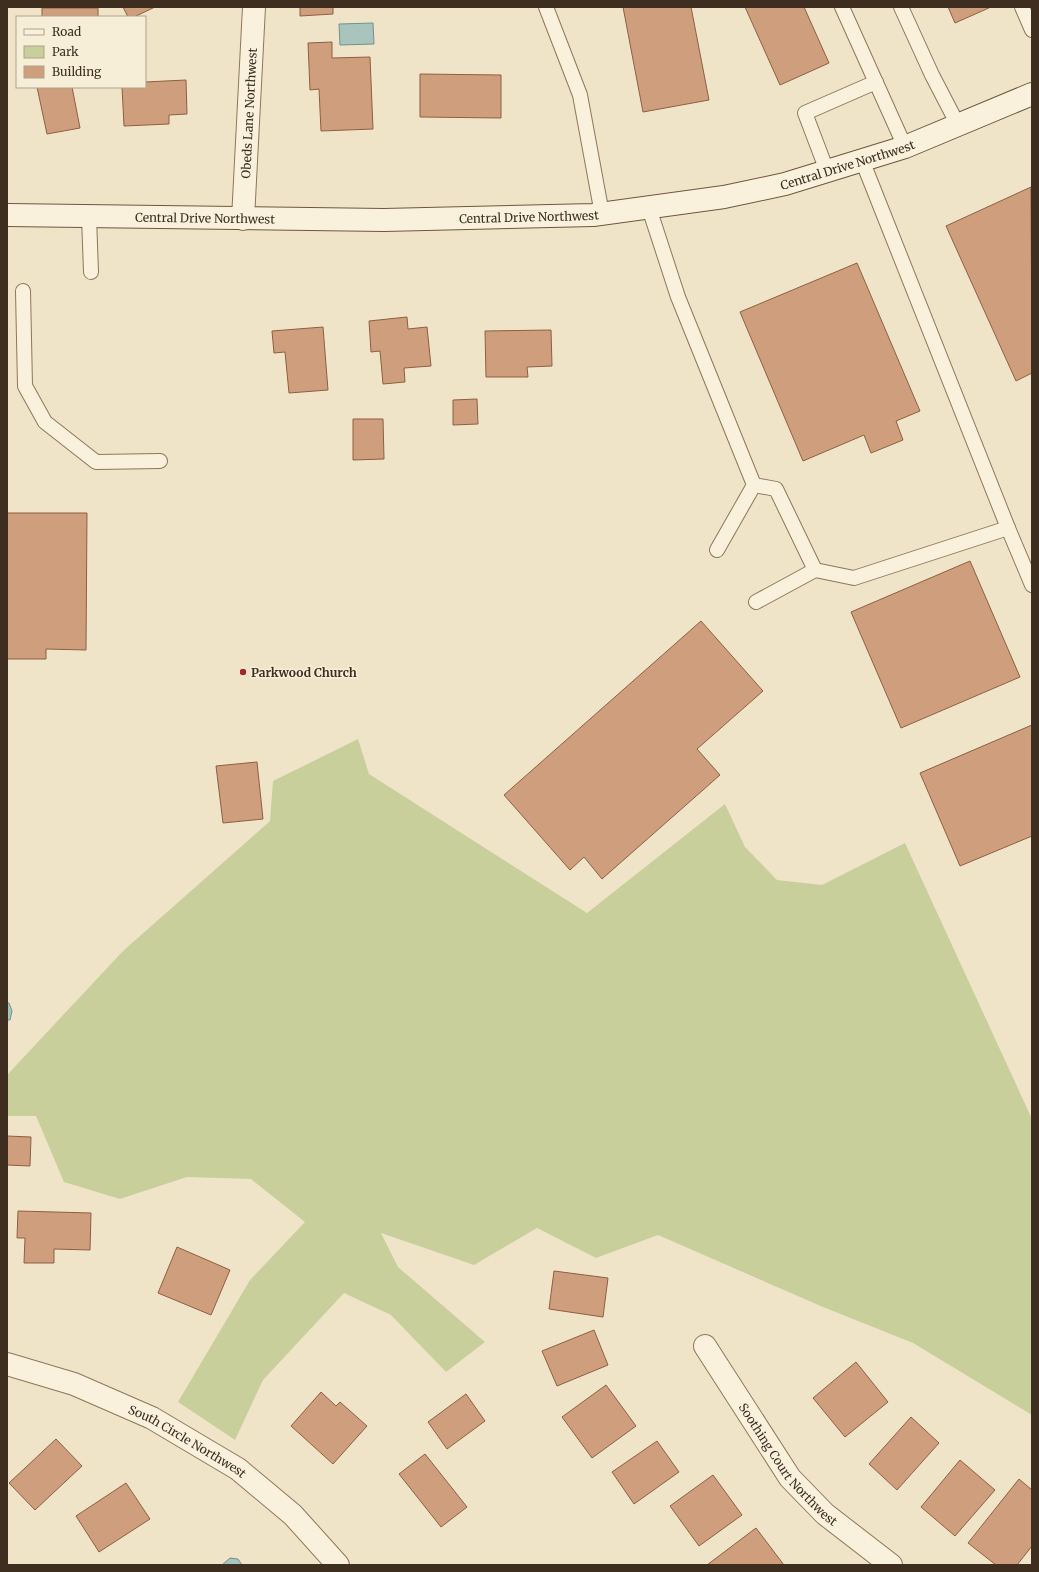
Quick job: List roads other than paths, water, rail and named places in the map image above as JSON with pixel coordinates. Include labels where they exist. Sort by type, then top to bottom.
[{"type":"street","name":"Obeds Lane Northwest","points":[[242,219],[254,7]]},
{"type":"street","name":"Central Drive Northwest","points":[[7,215],[384,220],[602,214],[724,198],[785,184],[905,147],[1032,94]]},
{"type":"street","name":"Soothing Court Northwest","points":[[705,1346],[790,1478],[825,1514],[891,1565]]},
{"type":"street","name":"South Circle Northwest","points":[[7,1364],[74,1384],[152,1418],[238,1469],[293,1515],[338,1565]]},
{"type":"lane","points":[[546,7],[580,95],[602,214]]},
{"type":"lane","points":[[842,7],[905,147]]},
{"type":"lane","points":[[901,7],[932,75],[958,125]]},
{"type":"lane","points":[[1022,7],[1032,30]]},
{"type":"lane","points":[[827,171],[805,113],[876,82]]},
{"type":"lane","points":[[862,160],[1032,585]]},
{"type":"lane","points":[[649,208],[678,297],[754,485]]},
{"type":"lane","points":[[89,217],[91,272]]},
{"type":"lane","points":[[23,292],[25,386],[45,422],[96,462],[160,461]]},
{"type":"lane","points":[[754,485],[776,489],[815,570]]},
{"type":"lane","points":[[718,550],[754,485]]},
{"type":"lane","points":[[756,602],[815,570],[854,578],[1008,528]]},
{"type":"water","points":[[373,23],[374,44],[340,45],[339,24]]},
{"type":"water","points":[[7,1003],[9,1003],[12,1011],[10,1020],[7,1020]]},
{"type":"water","points":[[230,1558],[238,1559],[242,1565],[222,1565]]},
{"type":"place","name":"Parkwood Church","points":[[243,672]]}]
